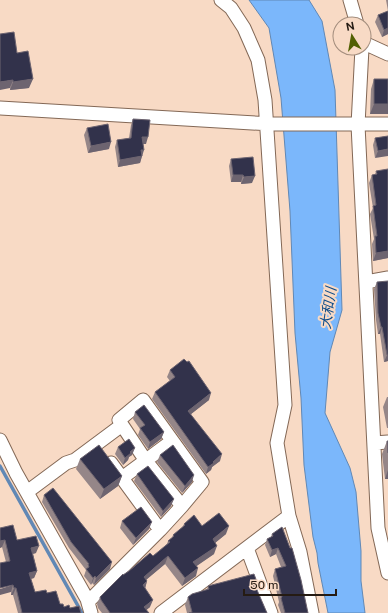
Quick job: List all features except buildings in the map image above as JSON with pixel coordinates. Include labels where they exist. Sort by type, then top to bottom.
[{"type":"street","points":[[221,0],[231,8],[244,28],[258,60],[269,124],[285,405],[277,443],[289,516],[300,552],[312,613]]},
{"type":"street","points":[[350,0],[355,16]]},
{"type":"street","points":[[372,47],[388,54]]},
{"type":"street","points":[[361,56],[354,125],[366,282],[378,528],[388,573]]},
{"type":"street","points":[[0,108],[269,124],[388,124]]},
{"type":"street","points":[[366,282],[388,278]]},
{"type":"street","points":[[0,440],[89,607],[182,506],[202,482],[143,400],[119,420],[146,461],[182,506]]},
{"type":"street","points":[[27,492],[66,463],[75,460],[122,425]]},
{"type":"street","points":[[122,478],[172,441]]},
{"type":"street","points":[[374,442],[388,442]]},
{"type":"street","points":[[97,444],[160,530]]},
{"type":"street","points":[[161,613],[289,516]]},
{"type":"street","points":[[247,548],[271,613]]},
{"type":"water","name":"大和川","points":[[249,0],[309,0],[322,21],[335,90],[342,310],[330,352],[325,413],[350,468],[356,492],[361,551],[361,581],[365,613],[328,613],[313,537],[304,465],[301,398],[295,333],[290,211],[281,98],[269,28]]},
{"type":"waterway","points":[[0,466],[82,613]]}]
